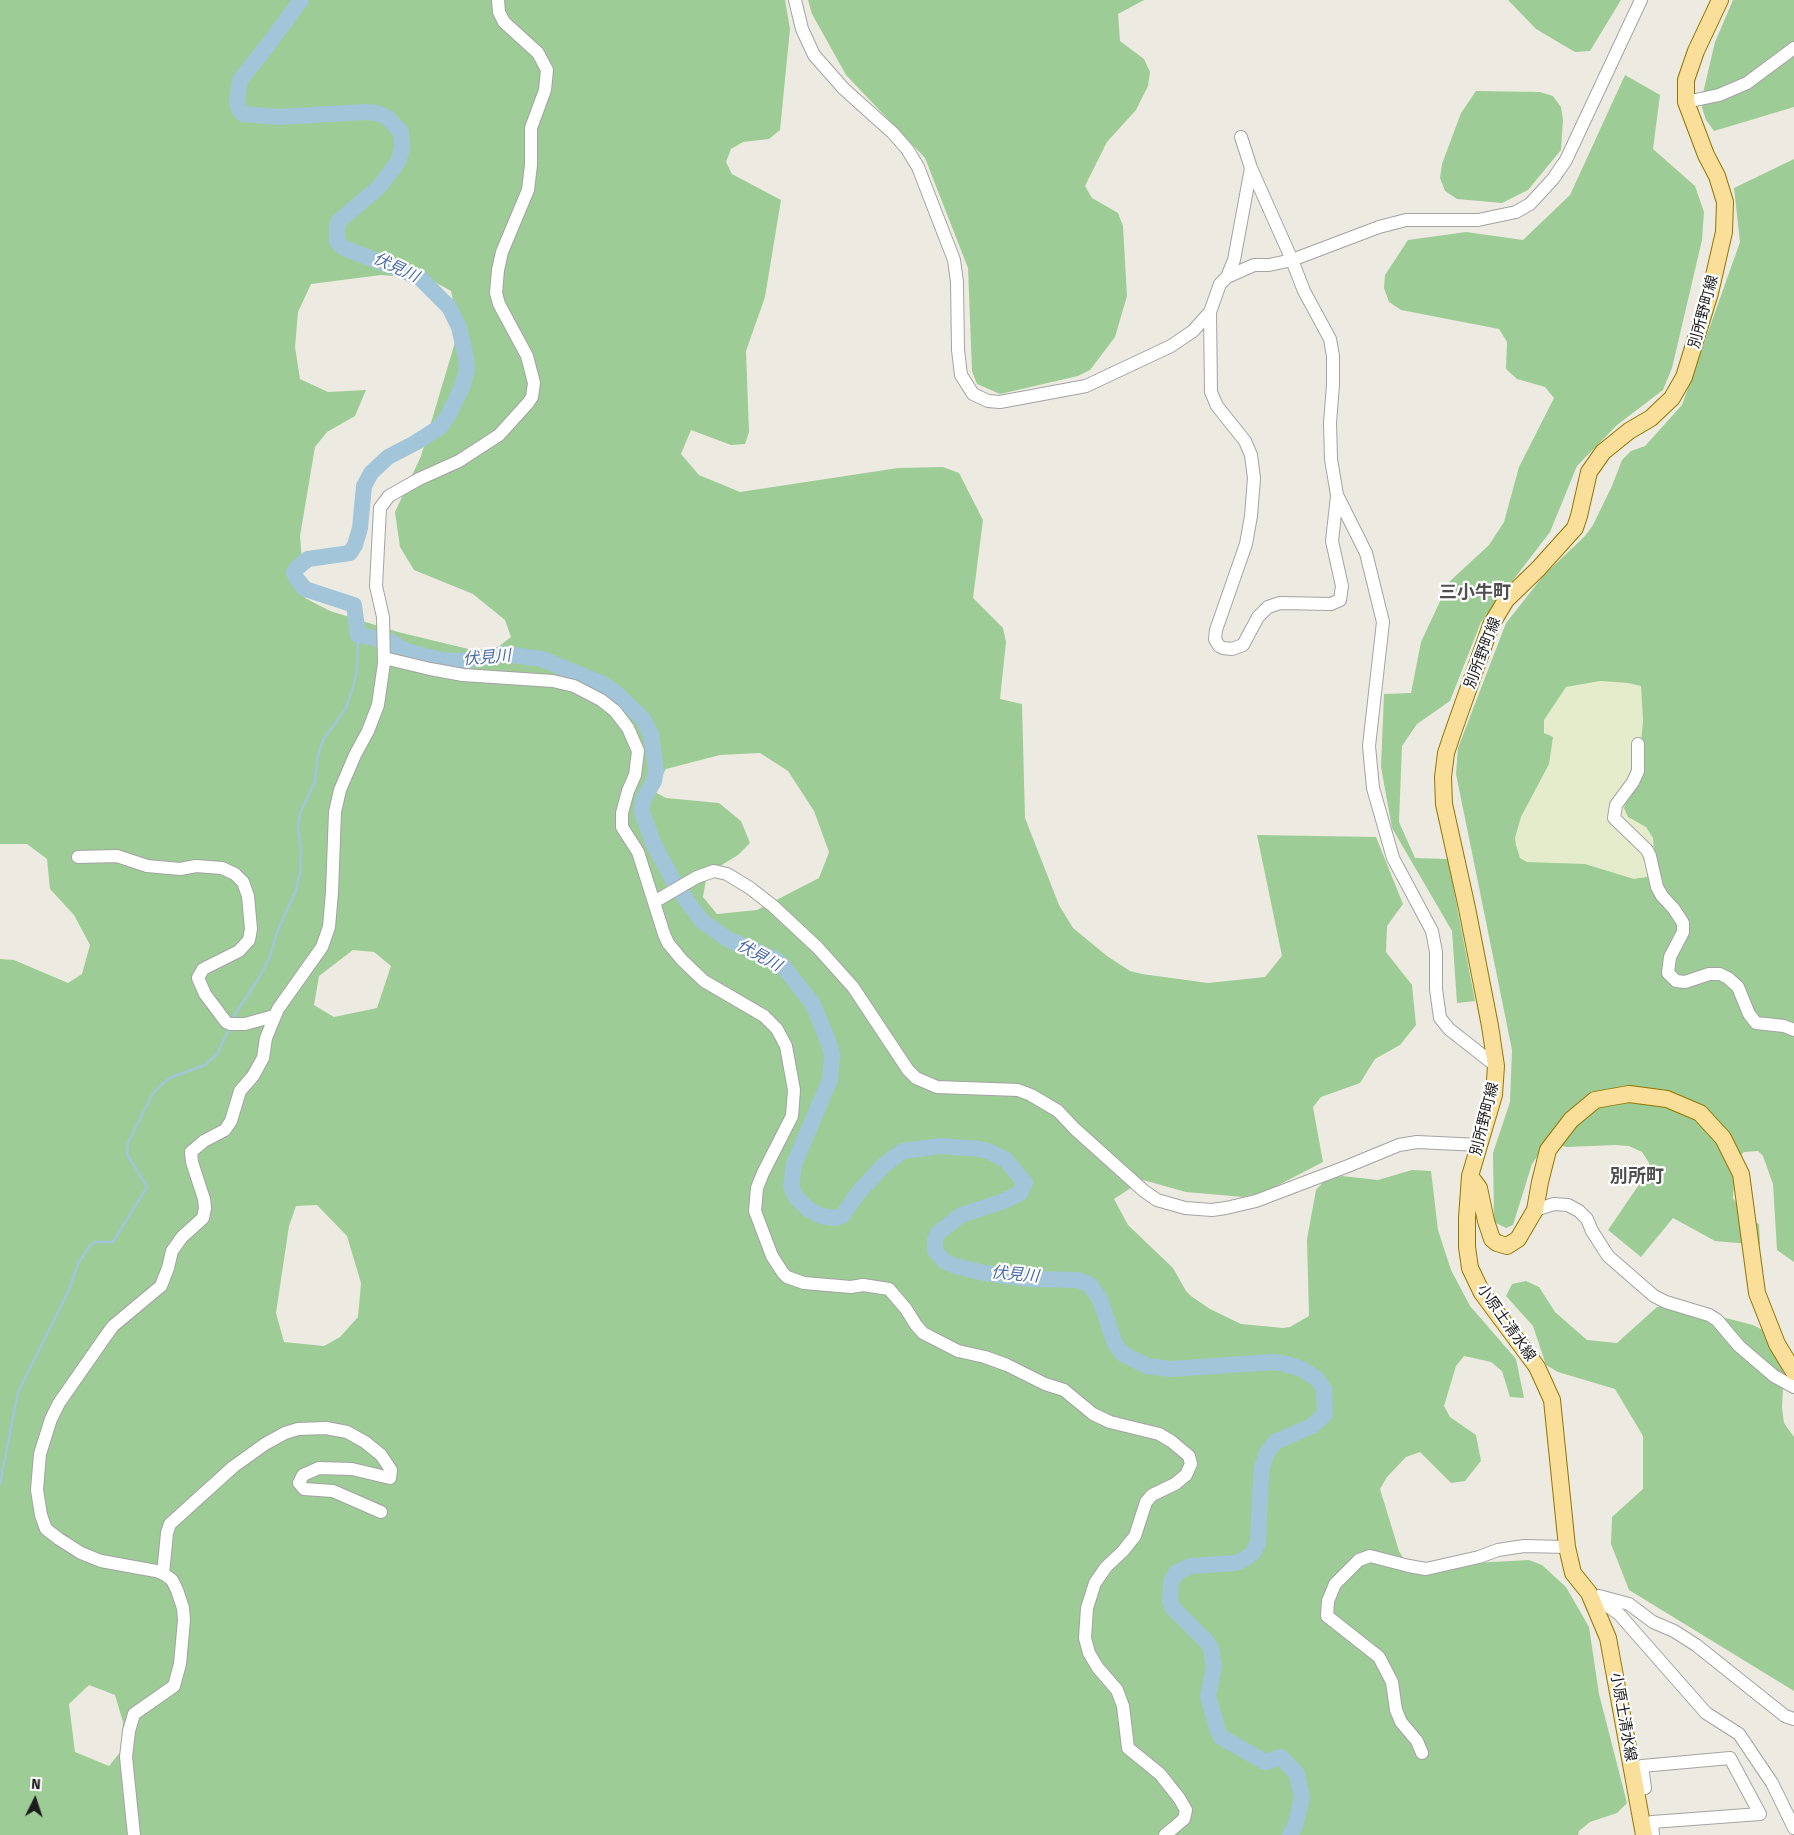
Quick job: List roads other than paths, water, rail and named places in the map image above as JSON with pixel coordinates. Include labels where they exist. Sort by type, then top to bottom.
[{"type":"main road","name":"別所野町線","points":[[1470,1176],[1494,1095],[1496,1066],[1467,908],[1444,804],[1443,777],[1446,753],[1491,625],[1506,600],[1538,569],[1575,528],[1589,472],[1603,452],[1629,431],[1651,418],[1672,398],[1684,377],[1710,292],[1724,232],[1725,202],[1717,176],[1706,155],[1686,102],[1686,80],[1696,51],[1720,0]]},
{"type":"main road","points":[[1470,1176],[1479,1188],[1486,1221],[1492,1238],[1507,1246],[1518,1239],[1535,1210],[1548,1150],[1571,1120],[1595,1100],[1629,1094],[1667,1099],[1700,1112],[1723,1138],[1741,1174],[1757,1293],[1777,1344],[1794,1372]]},
{"type":"main road","name":"小原土清水線","points":[[1470,1176],[1467,1218],[1467,1248],[1470,1268],[1482,1293],[1537,1367],[1552,1400],[1567,1547],[1573,1573],[1589,1593],[1608,1638],[1644,1835]]},
{"type":"street","points":[[134,1835],[126,1757],[128,1731],[134,1714],[174,1686],[180,1664],[184,1620],[183,1608],[172,1580],[163,1574],[101,1561],[81,1552],[46,1529],[37,1490],[40,1454],[51,1419],[59,1404],[104,1337],[113,1326],[160,1286],[168,1268],[172,1251],[182,1237],[203,1218],[204,1199],[192,1162],[191,1152],[204,1141],[225,1130],[231,1121],[240,1091],[253,1076],[263,1058],[266,1038],[274,1016],[322,947],[329,927],[335,812],[348,772],[378,705],[384,658],[382,617],[376,586],[380,508],[389,496],[419,479],[460,461],[499,435],[532,397],[534,383],[527,356],[499,304],[496,293],[502,252],[528,190],[531,165],[531,128],[545,90],[547,70],[538,53],[504,22],[499,12],[498,0]]},
{"type":"street","points":[[794,0],[802,29],[814,55],[844,89],[894,133],[918,167],[954,260],[958,282],[959,367],[961,375],[973,394],[988,401],[1000,402],[1086,386],[1172,346],[1193,331],[1210,312]]},
{"type":"street","points":[[1241,137],[1251,168],[1292,260],[1304,291],[1330,339],[1333,356],[1330,423],[1331,459],[1337,495],[1332,541],[1342,586],[1340,600],[1331,604],[1280,602],[1268,607],[1258,617],[1243,645],[1232,649],[1219,646],[1214,639],[1246,544],[1252,516],[1254,478],[1250,455],[1245,441],[1217,406],[1211,392],[1210,312],[1220,284],[1227,277],[1254,265],[1269,265],[1292,260],[1379,227],[1406,220],[1478,220],[1516,212],[1530,204],[1553,179],[1566,160],[1641,0]]},
{"type":"street","points":[[1686,102],[1719,95],[1747,83],[1794,48]]},
{"type":"street","points":[[1227,277],[1234,260],[1251,168]]},
{"type":"street","points":[[1337,495],[1366,553],[1383,622],[1368,746],[1375,796],[1393,858],[1432,931],[1436,952],[1436,989],[1440,1018],[1449,1029],[1496,1066]]},
{"type":"street","points":[[384,658],[430,670],[463,675],[553,681],[574,686],[601,700],[615,711],[628,728],[638,751],[635,775],[622,813],[622,827],[638,852],[660,899],[664,934],[668,943],[682,960],[704,981],[764,1016],[777,1029],[786,1046],[794,1090],[792,1116],[757,1188],[755,1211],[772,1256],[787,1277],[804,1284],[850,1287],[863,1285],[889,1289],[923,1333],[958,1351],[985,1357],[1007,1365],[1045,1384],[1064,1390],[1092,1414],[1110,1422],[1159,1434],[1189,1456],[1191,1464],[1182,1478],[1175,1484],[1152,1495],[1146,1502],[1135,1536],[1106,1567],[1095,1583],[1087,1608],[1085,1638],[1089,1653],[1098,1668],[1117,1690],[1123,1706],[1128,1748],[1160,1774],[1186,1810],[1184,1819],[1165,1835]]},
{"type":"street","points":[[1638,744],[1638,771],[1633,782],[1616,805],[1614,818],[1617,823],[1643,844],[1647,850],[1657,887],[1683,923],[1683,932],[1670,957],[1668,973],[1676,981],[1686,982],[1709,974],[1720,974],[1738,987],[1749,1014],[1756,1023],[1784,1026],[1794,1030]]},
{"type":"street","points":[[78,857],[117,856],[147,866],[180,869],[196,866],[222,868],[235,874],[243,882],[248,896],[251,928],[249,940],[239,951],[203,969],[198,978],[205,994],[226,1022],[230,1024],[245,1024],[274,1016]]},
{"type":"street","points":[[660,899],[697,877],[714,871],[727,874],[750,888],[773,906],[818,948],[852,987],[908,1070],[916,1078],[937,1087],[1018,1090],[1031,1095],[1058,1110],[1075,1129],[1144,1191],[1157,1200],[1185,1208],[1212,1210],[1226,1208],[1256,1201],[1399,1145],[1417,1142],[1480,1145]]},
{"type":"street","points":[[1535,1210],[1554,1204],[1568,1205],[1580,1211],[1587,1219],[1592,1231],[1608,1256],[1654,1296],[1666,1302],[1709,1315],[1717,1320],[1739,1346],[1774,1376],[1794,1387]]},
{"type":"street","points":[[163,1574],[167,1533],[170,1524],[249,1455],[285,1433],[298,1429],[326,1428],[347,1432],[365,1442],[381,1455],[391,1470],[390,1478],[352,1469],[320,1468],[303,1474],[299,1483],[304,1488],[333,1491],[381,1512]]},
{"type":"street","points":[[1422,1754],[1417,1741],[1401,1722],[1396,1710],[1392,1682],[1380,1657],[1327,1616],[1328,1600],[1335,1584],[1359,1560],[1370,1556],[1426,1569],[1479,1557],[1498,1550],[1524,1546],[1567,1547]]},
{"type":"street","points":[[1589,1593],[1629,1604],[1653,1622],[1674,1631],[1696,1645],[1785,1716],[1794,1719]]},
{"type":"street","points":[[1589,1593],[1619,1614],[1706,1713],[1739,1734],[1772,1783],[1794,1828]]},
{"type":"street","points":[[1636,1792],[1644,1788],[1642,1766],[1730,1758],[1760,1814],[1652,1822],[1653,1835]]},
{"type":"waterway","name":"伏見川","points":[[301,0],[240,80],[237,101],[239,109],[243,114],[278,117],[364,112],[377,113],[388,118],[401,132],[402,148],[398,162],[379,187],[339,221],[337,226],[337,242],[344,248],[419,277],[449,307],[459,327],[467,370],[462,387],[448,416],[440,427],[388,457],[371,473],[364,486],[360,528],[355,545],[350,553],[308,559],[294,573],[297,579],[305,589],[354,605],[358,635],[389,641],[406,651],[441,660],[460,661],[505,654],[542,659],[603,684],[616,693],[643,719],[651,734],[656,770],[654,781],[643,800],[642,812],[654,845],[673,880],[702,921],[729,940],[775,959],[782,965],[813,1004],[830,1046],[832,1056],[830,1080],[794,1164],[791,1186],[796,1197],[808,1209],[821,1216],[835,1218],[842,1216],[859,1192],[884,1165],[903,1151],[940,1146],[988,1151],[1006,1160],[1025,1183],[1020,1193],[1004,1201],[961,1215],[938,1233],[935,1240],[935,1251],[944,1261],[955,1266],[984,1273],[1029,1279],[1078,1280],[1090,1285],[1100,1299],[1115,1344],[1123,1354],[1147,1366],[1170,1369],[1273,1362],[1302,1369],[1317,1379],[1324,1389],[1325,1414],[1312,1426],[1275,1442],[1267,1453],[1262,1467],[1258,1543],[1253,1553],[1235,1563],[1190,1566],[1176,1573],[1171,1582],[1170,1601],[1172,1607],[1211,1648],[1214,1667],[1208,1696],[1221,1737],[1265,1762],[1281,1757],[1297,1774],[1302,1798],[1295,1826],[1290,1835]]},
{"type":"waterway","points":[[232,1019],[259,978],[270,957],[277,932],[295,893],[300,873],[301,850],[298,829],[300,813],[315,782],[318,755],[323,740],[346,708],[353,687],[357,670],[358,635]]},
{"type":"waterway","points":[[0,1484],[18,1392],[67,1294],[78,1264],[90,1245],[95,1242],[113,1242],[147,1187],[127,1154],[128,1143],[152,1095],[163,1083],[172,1077],[205,1065],[217,1054],[230,1027]]},
{"type":"district","name":"三小牛町","points":[[1475,593]]},
{"type":"district","name":"別所町","points":[[1637,1177]]}]
